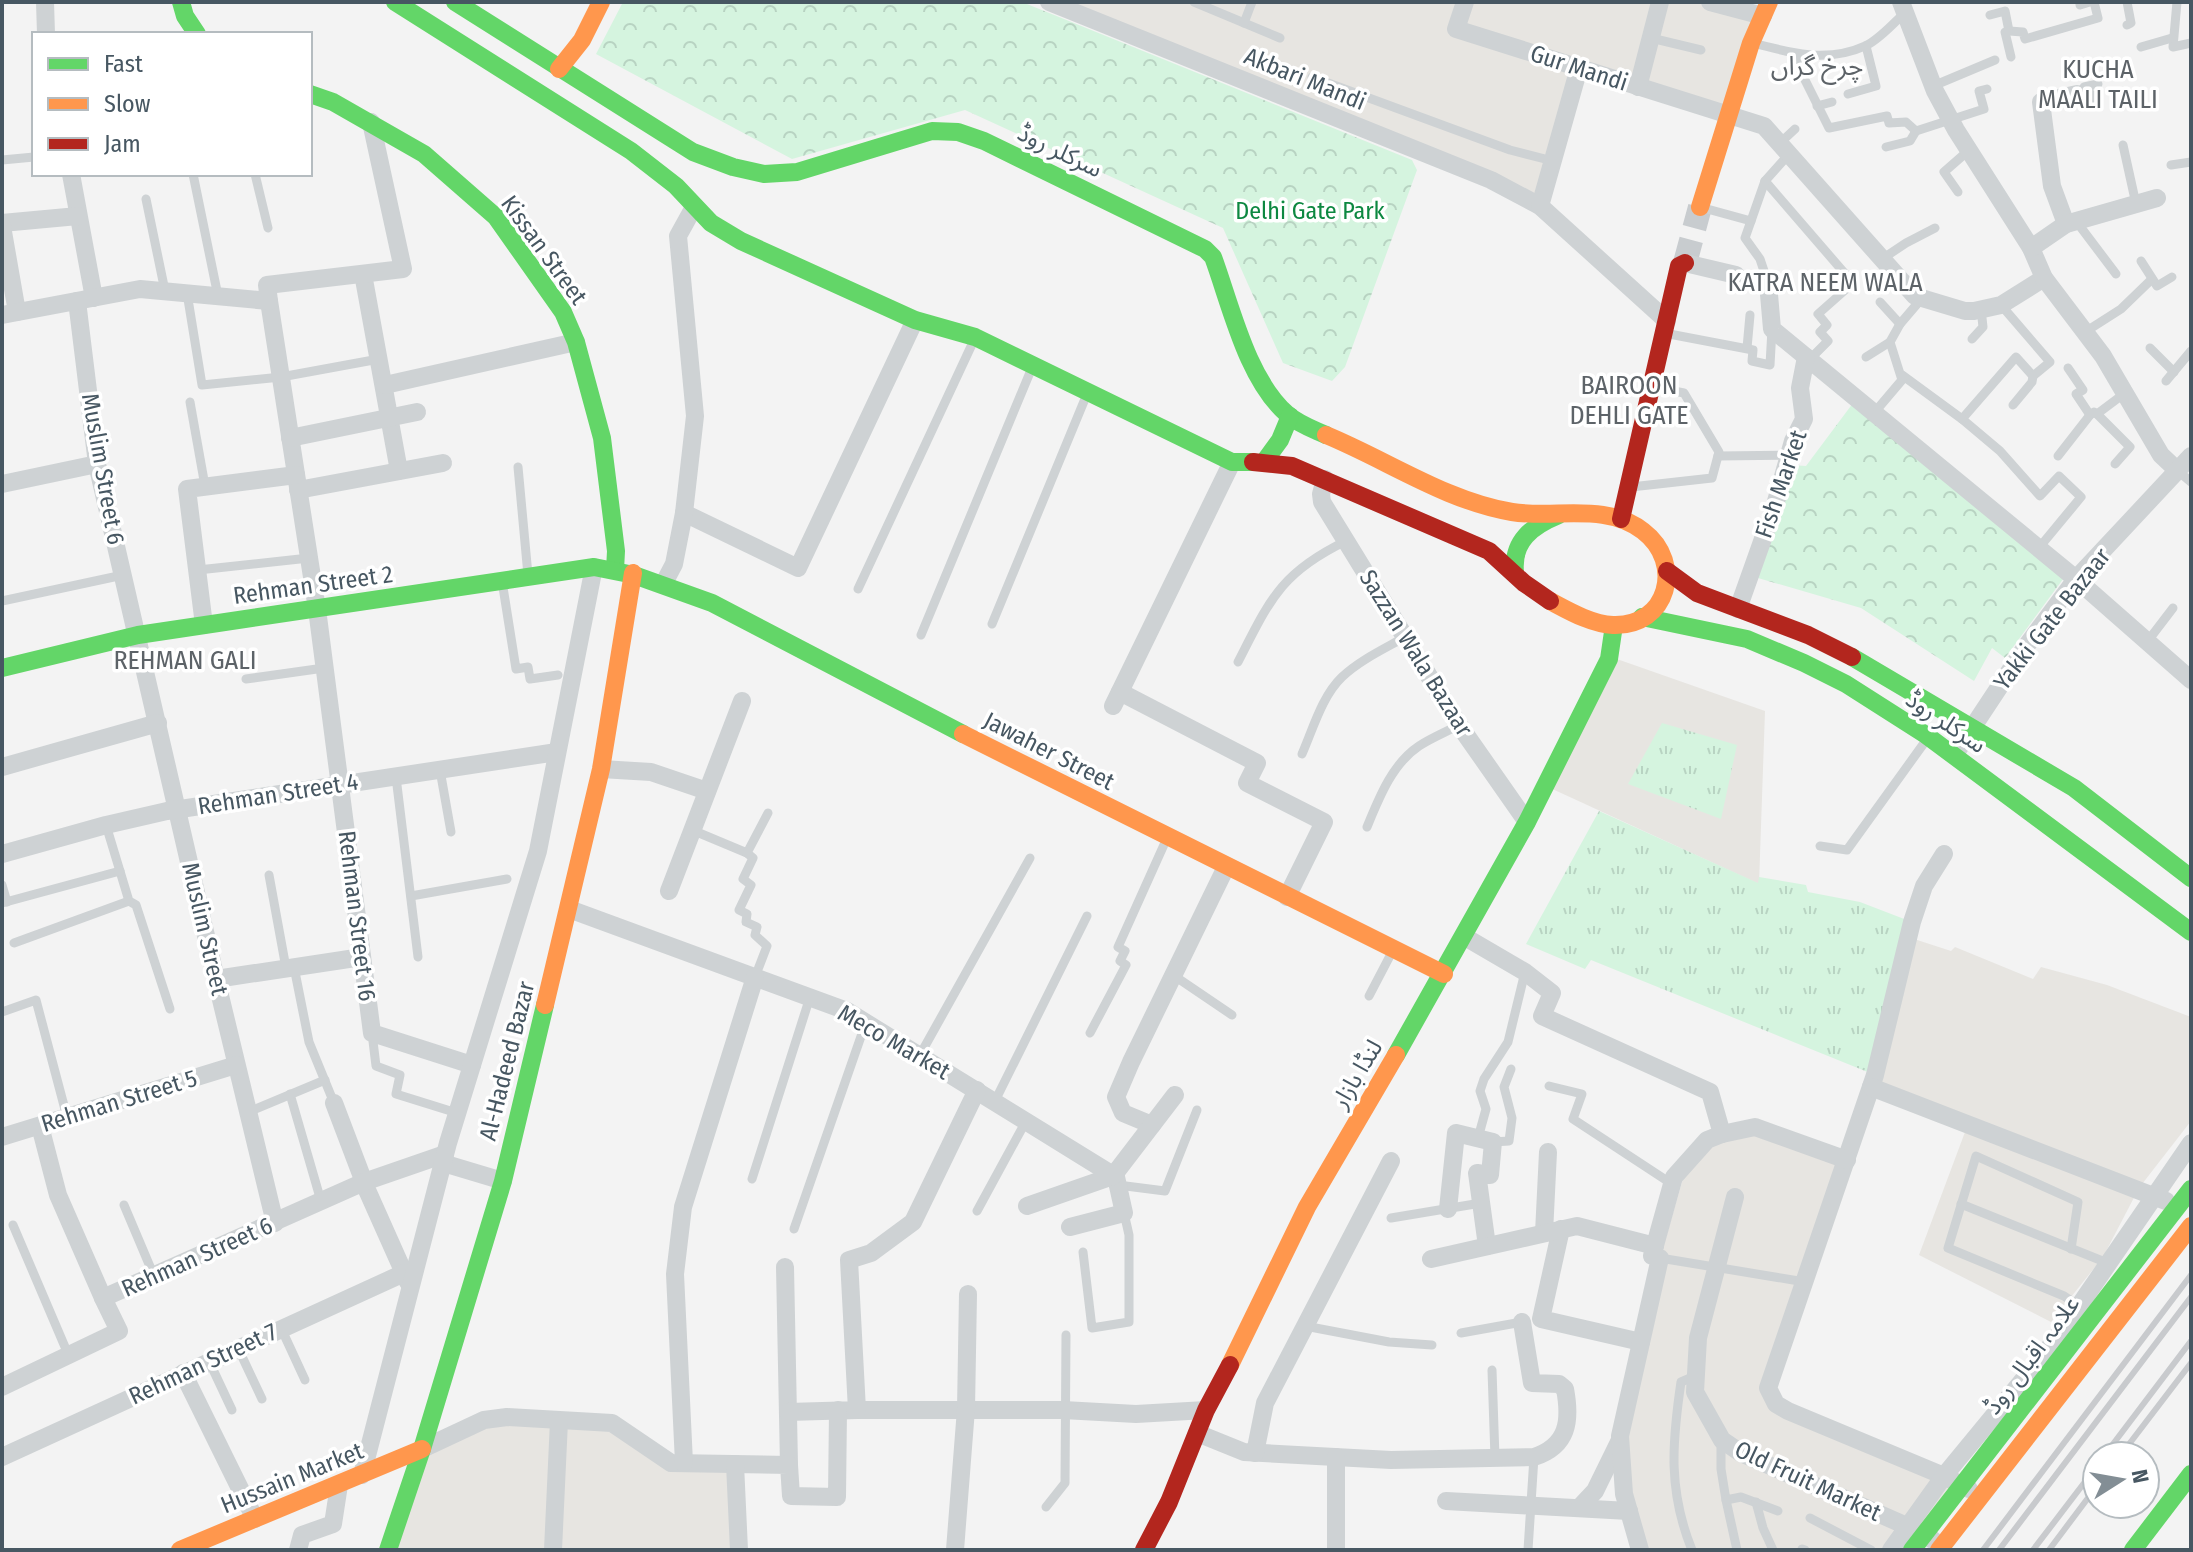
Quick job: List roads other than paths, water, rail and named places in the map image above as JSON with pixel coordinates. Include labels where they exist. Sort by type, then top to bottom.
[{"type":"main road","points":[[181,2],[185,16],[196,32]]},
{"type":"main road","points":[[395,2],[603,132],[676,186],[711,223],[741,241],[915,320],[975,337],[1232,462],[1292,466],[1489,551],[1515,572],[1521,581],[1547,598],[1594,620],[1614,625]]},
{"type":"main road","name":"سرکلر روڈ","points":[[455,2],[693,152],[733,167],[781,175],[932,131],[958,132],[984,141],[1205,249],[1213,257],[1261,381],[1290,416],[1454,493],[1501,510],[1529,514],[1593,513],[1621,519],[1639,527],[1652,539],[1667,571],[1697,593],[1798,631],[1859,660],[2074,788],[2191,878]]},
{"type":"main road","points":[[559,69],[582,40],[601,2]]},
{"type":"main road","points":[[1700,207],[1751,43],[1766,9]]},
{"type":"main road","name":"Kissan Street","points":[[312,95],[371,122],[424,154],[496,217],[563,312],[576,342],[602,438],[616,551],[624,571]]},
{"type":"main road","points":[[676,186],[693,152]]},
{"type":"main road","points":[[1621,519],[1679,266],[1685,263]]},
{"type":"main road","points":[[1264,462],[1280,440],[1290,416]]},
{"type":"main road","name":"سرکلر روڈ","points":[[1515,572],[1517,547],[1525,534],[1542,521],[1563,514]]},
{"type":"main road","name":"Rehman Street 2","points":[[2,668],[138,635],[594,567],[624,571]]},
{"type":"main road","name":"Jawaher Street","points":[[624,571],[664,583],[769,632],[888,697],[1444,974]]},
{"type":"main road","name":"Al-Hadeed Bazar","points":[[388,1550],[422,1449],[503,1181],[569,909],[601,769],[624,571]]},
{"type":"main road","points":[[1642,617],[1662,599],[1667,571]]},
{"type":"main road","name":"سرکلر روڈ","points":[[1614,625],[1642,617],[1726,633],[1781,652],[1836,680],[1955,754],[2191,932]]},
{"type":"main road","name":"لنڈا بازار","points":[[1144,1550],[1169,1502],[1206,1410],[1307,1207],[1444,974],[1527,822],[1609,659],[1614,625]]},
{"type":"main road","name":"علامہ اقبال روڈ","points":[[1912,1550],[2191,1189]]},
{"type":"main road","name":"علامہ اقبال روڈ","points":[[1939,1550],[2191,1226]]},
{"type":"main road","name":"Hussain Market","points":[[180,1550],[422,1449]]},
{"type":"main road","points":[[2133,1550],[2191,1474]]},
{"type":"street","points":[[45,2],[46,32]]},
{"type":"street","name":"Akbari Mandi","points":[[1049,2],[1491,180],[1540,206],[1666,327]]},
{"type":"street","name":"Gur Mandi","points":[[1465,2],[1456,29],[1764,126],[1915,296],[1923,297]]},
{"type":"street","points":[[1638,87],[1660,2]]},
{"type":"street","points":[[1710,2],[1766,9]]},
{"type":"street","points":[[1902,8],[1950,120],[2031,248],[2044,278],[2103,356],[2161,455],[2185,477]]},
{"type":"street","points":[[1540,206],[1579,68]]},
{"type":"street","points":[[2071,222],[2052,186],[2055,154],[2041,102],[2091,93]]},
{"type":"street","points":[[78,216],[2,224],[9,314],[140,289],[269,301],[267,285],[403,269],[371,122]]},
{"type":"street","name":"Muslim Street 6","points":[[71,176],[86,299],[97,464],[138,635]]},
{"type":"street","points":[[2031,248],[2071,222],[2157,198]]},
{"type":"street","points":[[664,583],[674,564],[684,513],[695,416],[678,236],[694,207]]},
{"type":"street","points":[[1685,263],[1736,275]]},
{"type":"street","points":[[363,274],[399,471]]},
{"type":"street","points":[[1923,297],[1965,311],[1981,309],[2001,305],[2044,278]]},
{"type":"street","points":[[1768,283],[1772,329],[2076,579],[2191,680]]},
{"type":"street","name":"Rehman Street 16","points":[[269,301],[317,609],[372,1033]]},
{"type":"street","points":[[684,513],[798,568],[915,320]]},
{"type":"street","points":[[385,385],[576,342]]},
{"type":"street","name":"Fish Market","points":[[1738,609],[1804,419],[1800,388],[1808,359]]},
{"type":"street","points":[[290,438],[417,412]]},
{"type":"street","name":"Yakki Gate Bazaar","points":[[1955,754],[2027,645],[2076,579],[2185,477],[2191,456]]},
{"type":"street","points":[[1232,462],[1117,699],[1257,763],[1247,783],[1324,822],[1287,897]]},
{"type":"street","points":[[204,625],[186,493],[189,487],[297,483],[443,463]]},
{"type":"street","points":[[2,484],[97,464]]},
{"type":"street","name":"Sazzan Wala Bazaar","points":[[1325,479],[1322,502],[1459,725],[1527,822]]},
{"type":"street","points":[[362,1475],[408,1280],[538,851],[594,567]]},
{"type":"street","name":"Muslim Street","points":[[138,635],[275,1223]]},
{"type":"street","points":[[669,891],[742,701]]},
{"type":"street","points":[[2,767],[158,723]]},
{"type":"street","name":"Rehman Street 4","points":[[2,854],[106,825],[177,810],[557,752]]},
{"type":"street","points":[[601,769],[651,772],[707,791]]},
{"type":"street","points":[[1944,854],[1924,886],[1912,922],[1871,1087],[1768,1388],[1770,1397],[1788,1411],[1944,1476],[1991,1502]]},
{"type":"street","points":[[1152,1125],[1123,1113],[1116,1097],[1226,867]]},
{"type":"street","name":"Meco Market","points":[[569,909],[847,1011],[995,1101],[1116,1180]]},
{"type":"street","points":[[1465,937],[1525,972],[1552,993],[1542,1016],[1710,1092],[1722,1134]]},
{"type":"street","points":[[216,979],[362,957]]},
{"type":"street","points":[[684,1463],[675,1274],[683,1207],[755,977]]},
{"type":"street","points":[[372,1033],[472,1065]]},
{"type":"street","name":"Rehman Street 5","points":[[2,1137],[236,1065]]},
{"type":"street","points":[[1871,1087],[2191,1211]]},
{"type":"street","points":[[857,1410],[849,1260],[871,1253],[913,1222],[977,1090]]},
{"type":"street","points":[[1027,1206],[1116,1180],[1175,1095]]},
{"type":"street","points":[[334,1103],[364,1182],[408,1280]]},
{"type":"street","points":[[40,1126],[58,1195],[103,1298]]},
{"type":"street","points":[[1579,1508],[1595,1491],[1620,1439],[1674,1177],[1707,1140],[1755,1127],[1847,1160]]},
{"type":"street","points":[[1448,1209],[1456,1133],[1485,1140],[1490,1175],[1477,1173],[1487,1246]]},
{"type":"street","points":[[1891,1550],[1944,1476],[2046,1352],[2110,1264],[2191,1143]]},
{"type":"street","points":[[1548,1152],[1552,1231],[1541,1319],[1641,1342]]},
{"type":"street","points":[[444,1158],[503,1181]]},
{"type":"street","name":"Rehman Street 6","points":[[2,1387],[119,1331],[103,1298],[364,1182],[444,1158]]},
{"type":"street","points":[[1255,1453],[1265,1403],[1391,1161]]},
{"type":"street","points":[[1070,1227],[1124,1213],[1116,1180]]},
{"type":"street","name":"Old Fruit Market","points":[[1735,1197],[1698,1338],[1695,1376],[1695,1392],[1722,1440],[1741,1453],[1909,1527],[1950,1550]]},
{"type":"street","points":[[1431,1259],[1577,1226],[1658,1252]]},
{"type":"street","points":[[1950,1550],[1991,1502],[2191,1239]]},
{"type":"street","points":[[785,1267],[791,1496],[837,1497],[838,1410]]},
{"type":"street","name":"Rehman Street 7","points":[[2,1457],[281,1328],[408,1280]]},
{"type":"street","points":[[955,1550],[966,1409],[968,1294]]},
{"type":"street","points":[[1197,1433],[1220,1445],[1255,1453],[1391,1460],[1534,1457],[1551,1451],[1562,1440],[1567,1401],[1565,1389],[1559,1384],[1532,1383],[1522,1322]]},
{"type":"street","points":[[183,1373],[255,1519]]},
{"type":"street","points":[[788,1412],[966,1409],[1136,1414],[1206,1410]]},
{"type":"street","points":[[422,1449],[484,1420],[507,1417],[612,1423],[671,1463],[789,1465]]},
{"type":"street","points":[[553,1550],[559,1421]]},
{"type":"street","points":[[1620,1439],[1624,1494],[1639,1545],[1620,1550]]},
{"type":"street","points":[[1336,1457],[1336,1550]]},
{"type":"street","points":[[735,1464],[739,1550]]},
{"type":"street","points":[[298,1550],[302,1535],[333,1524],[339,1485]]},
{"type":"street","points":[[1446,1501],[1629,1511]]},
{"type":"lane","points":[[1194,2],[1280,38]]},
{"type":"lane","points":[[1244,23],[1252,2]]},
{"type":"lane","points":[[2011,57],[2005,32],[2023,32],[2025,39],[2098,18],[2092,2],[2080,5],[2080,2]]},
{"type":"lane","points":[[2127,2],[2131,23],[2127,25]]},
{"type":"lane","points":[[2177,2],[2173,47],[2191,43]]},
{"type":"lane","points":[[1751,43],[1796,55],[1835,54],[1866,46],[1902,8]]},
{"type":"lane","points":[[1990,15],[2005,11],[2009,31]]},
{"type":"lane","points":[[1651,38],[1701,50]]},
{"type":"lane","points":[[2141,47],[2172,38]]},
{"type":"lane","points":[[1848,94],[1876,86],[1866,46]]},
{"type":"lane","points":[[1796,55],[1799,68],[1829,128],[1887,116],[1889,123],[1906,122],[1916,131]]},
{"type":"lane","points":[[1933,86],[1995,60]]},
{"type":"lane","points":[[1312,77],[1510,150],[1553,161]]},
{"type":"lane","points":[[1886,147],[1910,141],[1916,131],[1984,109],[1979,91],[1987,89]]},
{"type":"lane","points":[[1817,106],[1832,102]]},
{"type":"lane","points":[[1768,283],[1760,259],[1745,238],[1765,181],[1795,129]]},
{"type":"lane","points":[[2123,145],[2136,204]]},
{"type":"lane","points":[[1958,192],[1944,172],[1968,151]]},
{"type":"lane","points":[[2,160],[32,157]]},
{"type":"lane","points":[[2171,165],[2191,162]]},
{"type":"lane","points":[[193,176],[218,296]]},
{"type":"lane","points":[[255,176],[268,228]]},
{"type":"lane","points":[[1765,181],[1853,283],[1818,314],[1827,325],[1820,332],[1828,341],[1808,359]]},
{"type":"lane","points":[[146,199],[165,291]]},
{"type":"lane","points":[[1700,207],[1751,221]]},
{"type":"lane","points":[[2071,222],[2116,274]]},
{"type":"lane","points":[[1882,259],[1935,228]]},
{"type":"lane","points":[[2141,261],[2157,286],[2172,277]]},
{"type":"lane","points":[[2085,332],[2121,309],[2152,279]]},
{"type":"lane","points":[[187,293],[202,385],[281,377],[379,359]]},
{"type":"lane","points":[[1866,357],[1890,342],[1900,324],[1923,297]]},
{"type":"lane","points":[[1880,302],[1900,324]]},
{"type":"lane","points":[[2001,305],[2050,362],[2033,376],[2032,382],[2013,405]]},
{"type":"lane","points":[[1972,339],[1983,327],[1981,309]]},
{"type":"lane","points":[[1747,348],[1750,315]]},
{"type":"lane","points":[[1666,327],[1753,350],[1752,361],[1770,365],[1772,329]]},
{"type":"lane","points":[[858,589],[975,337]]},
{"type":"lane","points":[[1874,413],[1902,380],[1890,342]]},
{"type":"lane","points":[[2150,348],[2174,372]]},
{"type":"lane","points":[[2166,381],[2191,351]]},
{"type":"lane","points":[[1962,419],[2016,357],[2033,376]]},
{"type":"lane","points":[[921,635],[1032,366]]},
{"type":"lane","points":[[2068,368],[2083,390],[2076,394],[2130,447],[2115,464]]},
{"type":"lane","points":[[1902,375],[2000,451],[2040,496],[2059,476],[2081,497],[2038,549]]},
{"type":"lane","points":[[1630,487],[1712,478],[1719,452],[1684,393],[1653,387]]},
{"type":"lane","points":[[992,624],[1088,392]]},
{"type":"lane","points":[[2058,456],[2093,414],[2125,393]]},
{"type":"lane","points":[[190,402],[205,486]]},
{"type":"lane","points":[[1718,456],[1790,455]]},
{"type":"lane","points":[[518,467],[529,577]]},
{"type":"lane","points":[[1238,662],[1271,599],[1294,571],[1346,541]]},
{"type":"lane","points":[[197,570],[309,558]]},
{"type":"lane","points":[[2,601],[123,575]]},
{"type":"lane","points":[[502,581],[516,669],[528,667],[530,679],[558,675]]},
{"type":"lane","points":[[2147,642],[2173,608]]},
{"type":"lane","points":[[1302,754],[1324,704],[1340,678],[1405,637]]},
{"type":"lane","points":[[246,679],[324,668]]},
{"type":"lane","points":[[1367,827],[1381,794],[1402,761],[1419,746],[1459,725]]},
{"type":"lane","points":[[1820,846],[1847,850],[1929,736]]},
{"type":"lane","points":[[440,770],[451,832]]},
{"type":"lane","points":[[396,777],[418,957]]},
{"type":"lane","points":[[747,853],[768,813]]},
{"type":"lane","points":[[106,825],[129,901],[136,905],[170,1009]]},
{"type":"lane","points":[[692,830],[753,858],[743,879],[751,885],[739,910],[747,914],[746,922],[757,927],[755,935],[767,946],[755,977]]},
{"type":"lane","points":[[1090,1033],[1126,965],[1120,961],[1125,951],[1118,947],[1167,838]]},
{"type":"lane","points":[[920,1055],[1030,858]]},
{"type":"lane","points":[[2,885],[5,902],[120,871]]},
{"type":"lane","points":[[269,875],[309,1042],[334,1103]]},
{"type":"lane","points":[[411,896],[507,879]]},
{"type":"lane","points":[[14,943],[129,901]]},
{"type":"lane","points":[[995,1101],[1087,916]]},
{"type":"lane","points":[[1369,996],[1393,949]]},
{"type":"lane","points":[[1511,1069],[1504,1087],[1512,1118],[1509,1141],[1485,1140],[1486,1109],[1480,1091],[1484,1079],[1508,1042],[1525,972]]},
{"type":"lane","points":[[1173,975],[1232,1015]]},
{"type":"lane","points":[[752,1179],[810,997]]},
{"type":"lane","points":[[2,1012],[36,1000],[67,1117]]},
{"type":"lane","points":[[794,1229],[866,1022]]},
{"type":"lane","points":[[372,1033],[376,1066],[400,1075],[396,1094],[457,1113]]},
{"type":"lane","points":[[248,1112],[325,1080]]},
{"type":"lane","points":[[1549,1086],[1582,1094],[1573,1119],[1672,1184]]},
{"type":"lane","points":[[290,1094],[321,1201]]},
{"type":"lane","points":[[1116,1180],[1165,1191],[1197,1110]]},
{"type":"lane","points":[[977,1211],[1026,1121]]},
{"type":"lane","points":[[2071,1249],[2078,1202],[1976,1156],[1948,1248],[2064,1296],[2079,1306]]},
{"type":"lane","points":[[1391,1218],[1481,1203]]},
{"type":"lane","points":[[1961,1204],[2110,1264]]},
{"type":"lane","points":[[124,1205],[154,1276]]},
{"type":"lane","points":[[1083,1252],[1092,1328],[1129,1322],[1129,1235],[1124,1213]]},
{"type":"lane","points":[[13,1225],[68,1354]]},
{"type":"lane","points":[[1658,1252],[1805,1282]]},
{"type":"lane","points":[[1461,1333],[1541,1319]]},
{"type":"lane","points":[[1305,1326],[1389,1342],[1432,1345]]},
{"type":"lane","points":[[281,1328],[305,1380]]},
{"type":"lane","points":[[1046,1507],[1065,1483],[1063,1410],[1066,1335]]},
{"type":"lane","points":[[238,1348],[262,1399]]},
{"type":"lane","points":[[209,1361],[232,1410]]},
{"type":"lane","points":[[1492,1370],[1495,1458]]},
{"type":"lane","points":[[1692,1550],[1684,1532],[1673,1479],[1681,1382],[1695,1376]]},
{"type":"lane","points":[[1722,1440],[1721,1469],[1737,1550]]},
{"type":"lane","points":[[1528,1550],[1534,1457]]},
{"type":"lane","points":[[1726,1500],[1741,1497],[1778,1511]]},
{"type":"lane","points":[[1756,1502],[1773,1550]]},
{"type":"lane","points":[[1810,1518],[1871,1550]]},
{"type":"tunnel","points":[[1685,263],[1700,207]]},
{"type":"railway","points":[[1983,1550],[2191,1275]]},
{"type":"railway","points":[[1999,1550],[2191,1297]]},
{"type":"railway","points":[[2116,1440],[2191,1341]]},
{"type":"railway","points":[[2132,1440],[2191,1363]]},
{"type":"railway","points":[[2033,1550],[2081,1487]]},
{"type":"railway","points":[[2049,1550],[2081,1507]]},
{"type":"district","name":"چرخ گراں","points":[[1817,66]]},
{"type":"district","name":"KUCHA MAALI TAILI","points":[[2098,84]]},
{"type":"district","name":"KATRA NEEM WALA","points":[[1825,282]]},
{"type":"district","name":"BAIROON DEHLI GATE","points":[[1629,400]]},
{"type":"district","name":"REHMAN GALI","points":[[185,660]]},
{"type":"park label","name":"Delhi Gate Park","points":[[1310,211]]}]
